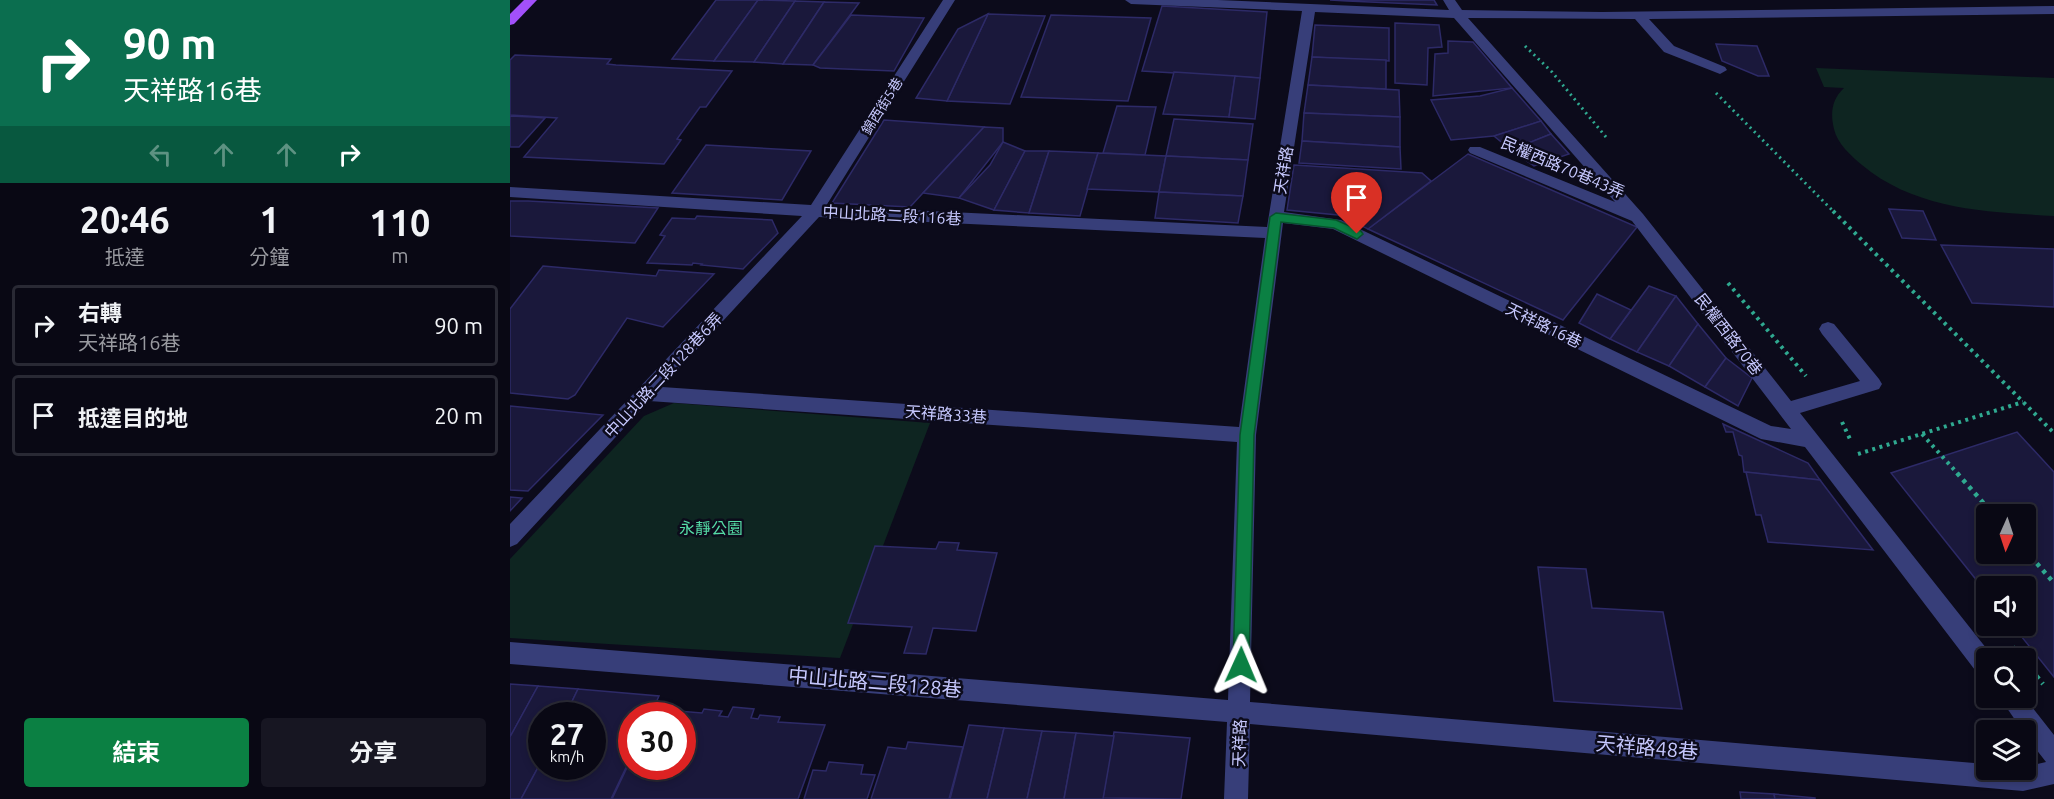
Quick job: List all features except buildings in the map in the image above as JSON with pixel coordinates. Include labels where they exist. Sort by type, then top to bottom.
[{"type":"main road","points":[[510,21],[531,0]]},
{"type":"street","name":"錦西街5巷","points":[[815,212],[949,0]]},
{"type":"street","points":[[1131,0],[1458,14],[1602,16],[2054,10]]},
{"type":"street","name":"民權西路70巷","points":[[1449,0],[1458,14],[1638,218],[1976,653]]},
{"type":"street","points":[[1593,0],[1602,16]]},
{"type":"street","points":[[1785,0],[1794,12]]},
{"type":"street","points":[[2003,0],[2012,11]]},
{"type":"street","name":"天祥路","points":[[1236,799],[1247,435],[1275,225],[1309,8]]},
{"type":"street","points":[[1638,15],[1669,49],[1720,70]]},
{"type":"street","name":"民權西路70巷43弄","points":[[1475,150],[1638,218]]},
{"type":"street","name":"中山北路二段116巷","points":[[510,192],[815,212],[1275,225]]},
{"type":"street","name":"中山北路二段128巷6弄","points":[[510,538],[815,212]]},
{"type":"street","name":"天祥路16巷","points":[[1275,225],[1336,224],[1768,433],[1812,440]]},
{"type":"street","points":[[1788,409],[1873,384],[1828,329]]},
{"type":"street","name":"天祥路33巷","points":[[645,393],[1247,435]]},
{"type":"street","name":"中山北路二段128巷","points":[[510,653],[1240,712]]},
{"type":"street","points":[[2019,708],[2054,754]]},
{"type":"street","name":"天祥路48巷","points":[[1240,712],[2023,779],[2054,772]]},
{"type":"path","points":[[1715,92],[2054,434]]},
{"type":"path","points":[[1858,454],[2023,402]]},
{"type":"path","points":[[1922,434],[1984,504]]},
{"type":"path","points":[[2036,563],[2054,583]]},
{"type":"path","points":[[2036,676],[2047,689]]},
{"type":"green space","points":[[1816,68],[2054,78],[2054,216],[2003,213],[1953,206],[1929,200],[1883,180],[1853,158],[1838,139],[1832,112],[1837,97],[1844,88],[1824,87]]},
{"type":"green space","name":"永靜公園","points":[[674,403],[930,423],[840,658],[510,638],[510,559],[644,416]]},
{"type":"route","points":[[1241,665],[1247,435],[1276,217],[1336,224],[1357,234]]}]
